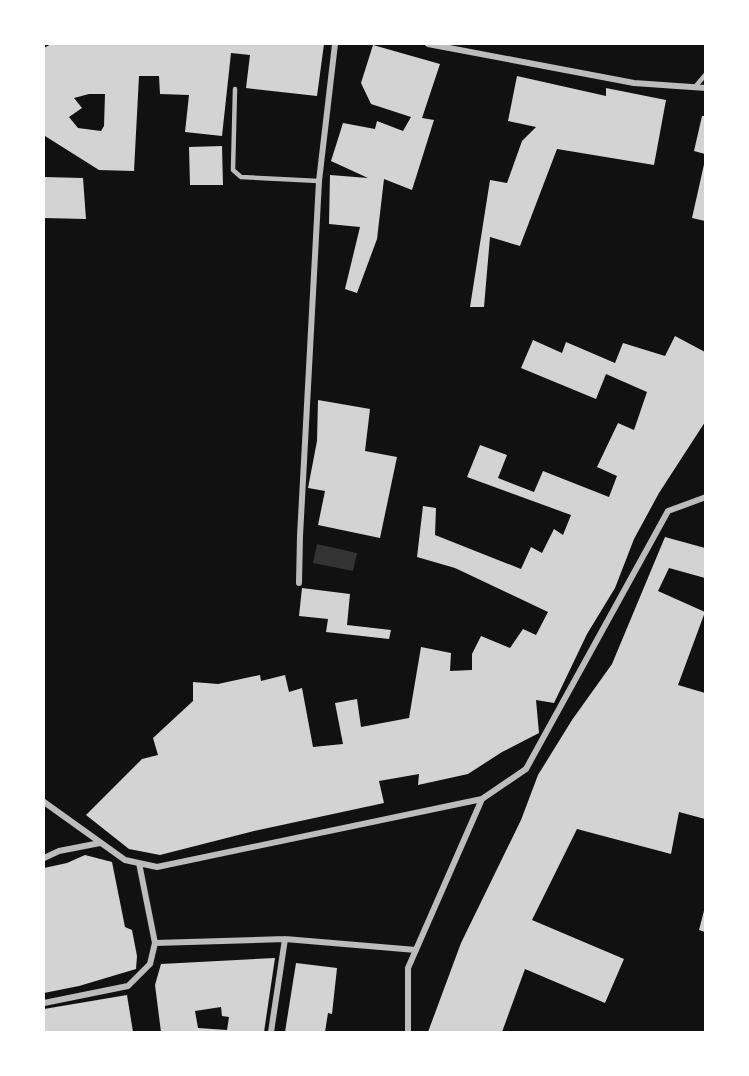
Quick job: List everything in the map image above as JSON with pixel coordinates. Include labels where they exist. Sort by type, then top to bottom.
[{"type":"street","points":[[299,583],[319,181],[334,44]]},
{"type":"street","points":[[428,44],[634,83],[705,88]]},
{"type":"street","points":[[44,802],[125,860],[158,867],[482,799],[526,769],[668,511],[705,497]]},
{"type":"street","points":[[408,1032],[408,968],[482,799]]},
{"type":"street","points":[[44,858],[59,851],[100,843]]},
{"type":"street","points":[[44,1003],[128,986],[150,964],[155,943],[139,863]]},
{"type":"street","points":[[155,943],[285,939],[416,950]]},
{"type":"street","points":[[271,1032],[285,939]]},
{"type":"lane","points":[[694,87],[705,74]]},
{"type":"lane","points":[[235,89],[233,170],[241,177],[319,181]]},
{"type":"shaded area","points":[[317,544],[357,553],[353,571],[313,563]]},
{"type":"building","points":[[51,44],[324,44],[317,96],[246,88],[250,55],[231,53],[222,136],[185,132],[189,95],[160,94],[159,76],[139,76],[134,171],[99,170],[45,136],[44,140],[44,48]],"holes":[[[89,94],[105,94],[104,126],[101,131],[78,128],[69,117],[82,108],[74,98]]]},
{"type":"building","points":[[373,45],[440,64],[422,118],[434,120],[412,190],[384,179],[377,239],[357,293],[345,289],[360,227],[329,224],[330,175],[368,178],[331,161],[343,123],[375,129],[377,121],[403,131],[411,117],[371,104],[361,83]]},
{"type":"building","points":[[517,76],[606,96],[606,88],[666,100],[654,165],[557,149],[520,246],[490,237],[484,307],[470,307],[490,180],[507,183],[522,141],[536,127],[508,121]]},
{"type":"building","points":[[702,116],[705,116],[705,154],[694,151]]},
{"type":"building","points":[[222,146],[223,185],[190,185],[189,147]]},
{"type":"building","points":[[705,160],[705,221],[692,218]]},
{"type":"building","points":[[44,177],[83,178],[86,219],[44,218]]},
{"type":"building","points":[[675,336],[705,352],[705,422],[659,493],[634,539],[615,588],[587,634],[554,703],[536,700],[539,733],[502,752],[468,774],[418,785],[419,774],[379,781],[384,803],[254,831],[160,855],[129,849],[86,815],[142,759],[158,755],[153,738],[193,701],[193,682],[218,684],[260,675],[261,681],[285,675],[289,692],[302,688],[313,747],[343,744],[335,703],[357,699],[361,727],[409,718],[421,647],[451,653],[450,671],[472,670],[472,654],[481,636],[510,648],[523,629],[536,635],[548,612],[455,568],[417,557],[423,506],[436,508],[435,535],[521,569],[531,547],[542,553],[554,529],[563,535],[571,515],[467,477],[480,445],[507,455],[498,478],[534,492],[543,471],[609,497],[617,476],[597,467],[618,423],[634,430],[647,392],[606,374],[596,399],[521,368],[533,340],[562,353],[566,342],[615,363],[623,343],[665,356]]},
{"type":"building","points":[[318,400],[370,409],[365,451],[397,457],[380,538],[318,525],[325,491],[308,488],[317,441]]},
{"type":"building","points":[[665,537],[705,548],[705,578],[669,568],[658,591],[705,612],[678,685],[705,693],[705,819],[679,812],[671,854],[577,829],[532,920],[624,959],[605,1003],[525,969],[502,1032],[428,1032],[461,943],[521,820],[538,775],[572,720],[612,664]]},
{"type":"building","points":[[302,588],[350,594],[347,625],[391,630],[389,639],[326,632],[328,619],[299,616]]},
{"type":"building","points":[[85,855],[112,862],[125,927],[132,930],[137,956],[136,969],[79,986],[44,993],[44,868],[67,863]]},
{"type":"building","points":[[705,907],[705,932],[699,930]]},
{"type":"building","points":[[275,958],[264,1032],[161,1032],[155,985],[161,964]],"holes":[[[221,1007],[222,1016],[229,1017],[227,1030],[198,1028],[195,1011]]]},
{"type":"building","points":[[296,963],[337,968],[332,1014],[328,1013],[325,1032],[285,1032]]},
{"type":"building","points":[[127,995],[133,1032],[44,1032],[44,1009]]}]
